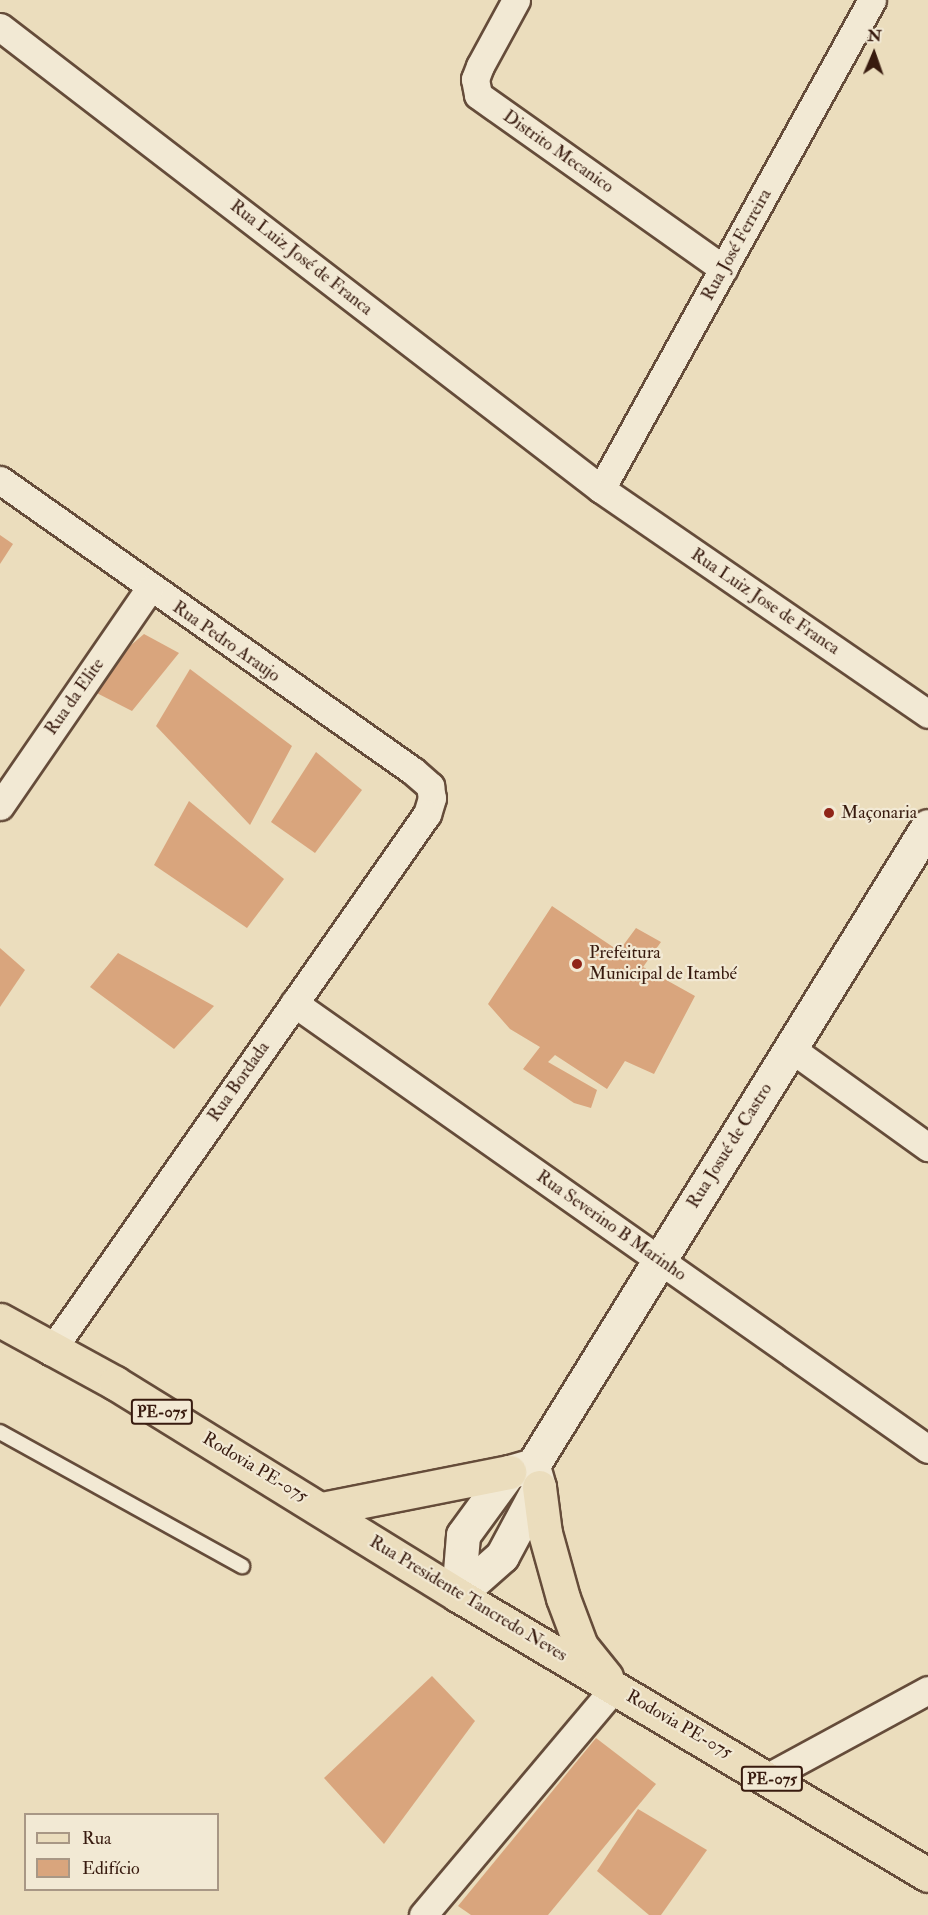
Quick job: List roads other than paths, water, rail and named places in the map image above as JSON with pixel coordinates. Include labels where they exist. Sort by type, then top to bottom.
[{"type":"main road","name":"Rodovia PE-075","points":[[0,1320],[51,1351],[115,1383],[322,1509]]},
{"type":"main road","points":[[322,1509],[527,1475],[562,1598],[581,1646],[614,1688]]},
{"type":"main road","name":"Rua Presidente Tancredo Neves","points":[[322,1509],[458,1595],[614,1688]]},
{"type":"main road","name":"Rodovia PE-075","points":[[614,1688],[768,1777],[928,1875]]},
{"type":"street","name":"Distrito Mecanico","points":[[516,0],[480,66],[475,79],[478,95],[724,269]]},
{"type":"street","name":"Rua José Ferreira","points":[[601,489],[872,0]]},
{"type":"street","name":"Rua Luiz José de Franca","points":[[0,27],[601,489]]},
{"type":"street","name":"Rua Pedro Araujo","points":[[0,480],[149,589],[424,780],[432,798],[427,814]]},
{"type":"street","name":"Rua Luiz Jose de Franca","points":[[601,489],[928,714]]},
{"type":"street","name":"Rua da Elite","points":[[0,806],[149,589]]},
{"type":"street","name":"Rua Bordada","points":[[51,1351],[427,814]]},
{"type":"street","name":"Rua Josué de Castro","points":[[458,1595],[502,1556],[527,1475],[928,826]]},
{"type":"street","name":"Rua Severino B Marinho","points":[[294,1004],[928,1449]]},
{"type":"street","points":[[790,1048],[928,1147]]},
{"type":"street","name":"Rua Josué de Castro","points":[[458,1595],[463,1535],[527,1475]]},
{"type":"street","points":[[423,1915],[614,1688]]},
{"type":"street","points":[[768,1777],[924,1698]]},
{"type":"lane","points":[[0,1432],[242,1566]]},
{"type":"place","name":"Maçonaria","points":[[829,813]]},
{"type":"place","name":"Prefeitura Municipal de Itambé","points":[[577,964]]}]
